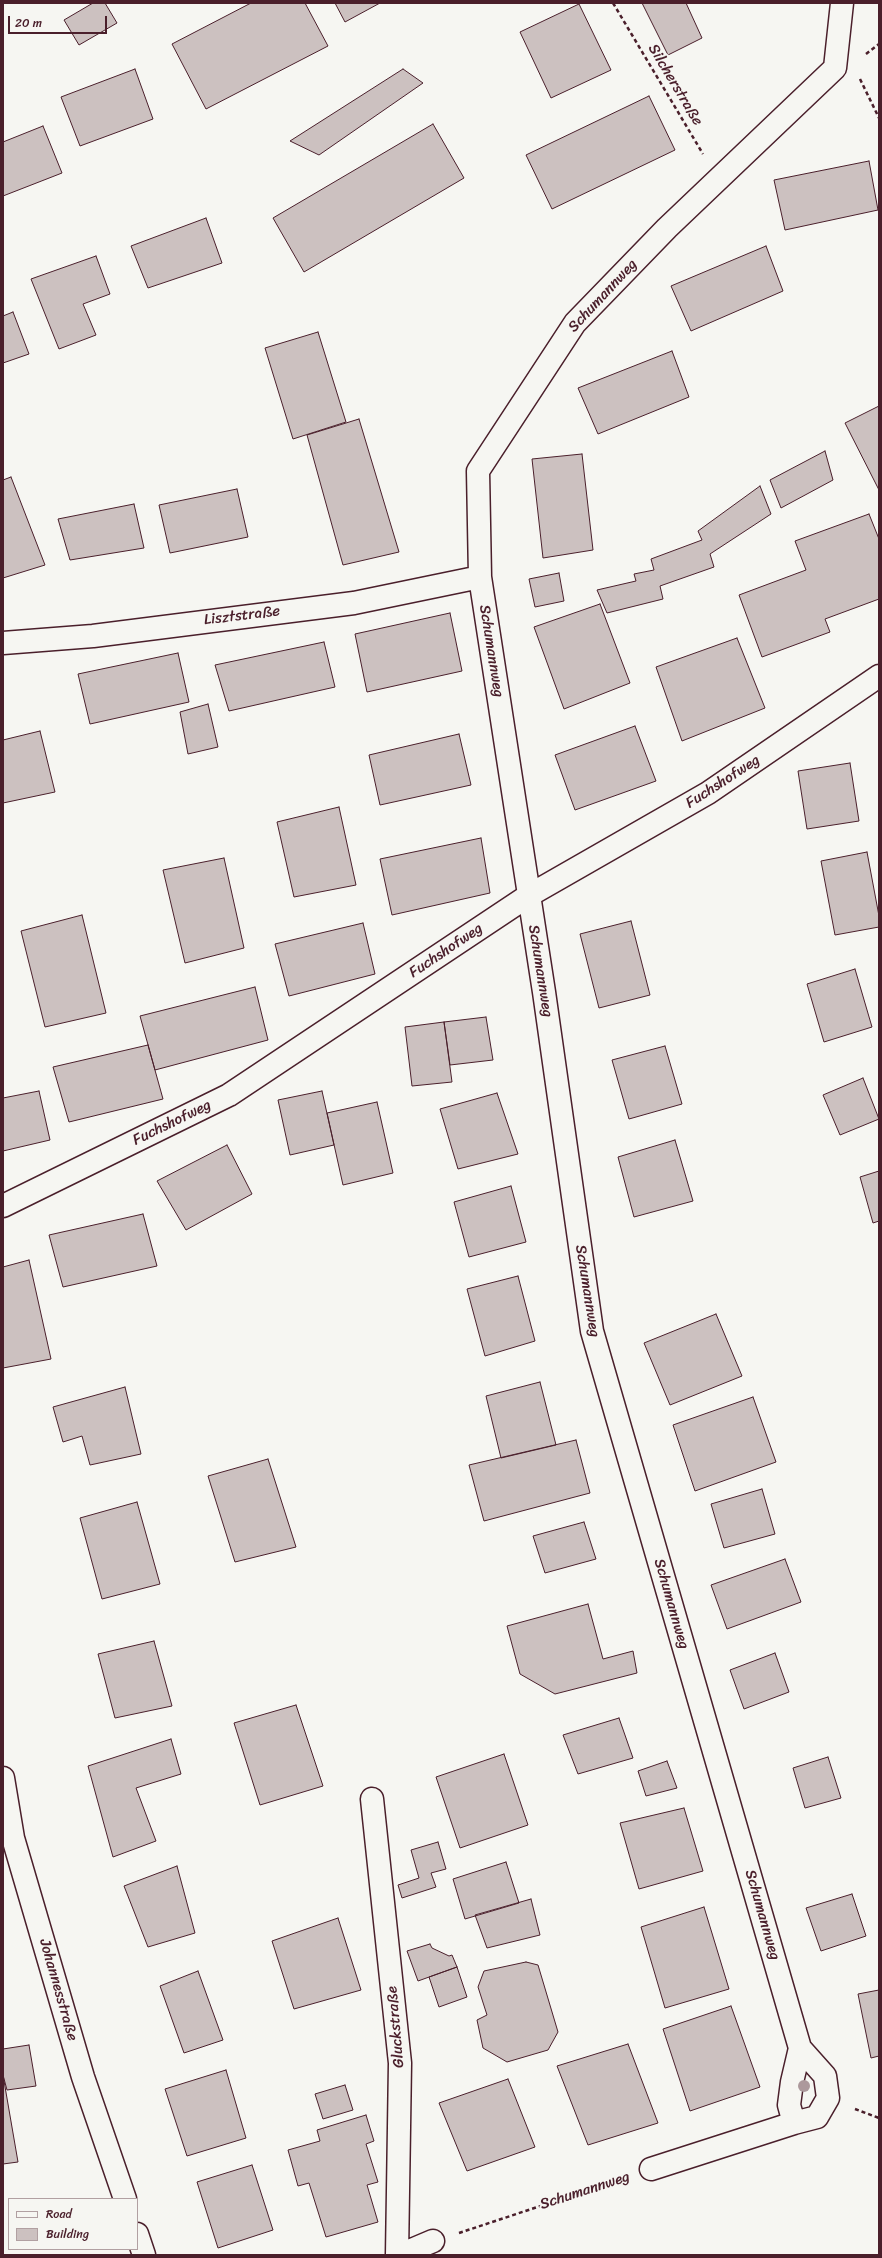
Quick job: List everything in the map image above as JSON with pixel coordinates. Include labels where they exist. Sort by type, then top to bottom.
[{"type":"street","name":"Schumannweg","points":[[651,2169],[817,2117],[828,2098],[825,2076],[800,2048],[592,1331],[544,992],[480,577],[478,471],[575,322],[717,179],[835,68],[842,3]]},
{"type":"street","name":"Lisztstraße","points":[[3,643],[93,636],[220,618],[354,603],[480,577]]},
{"type":"street","name":"Fuchshofweg","points":[[3,1206],[229,1095],[528,896],[708,793],[879,676]]},
{"type":"street","name":"Johannesstraße","points":[[3,1778],[13,1838],[19,1860],[83,2077],[125,2198]]},
{"type":"street","name":"Gluckstraße","points":[[372,1799],[400,2063],[397,2255]]},
{"type":"street","name":"Schumannweg","points":[[794,2123],[789,2104],[792,2082],[800,2048]]},
{"type":"street","points":[[138,2237],[144,2255]]},
{"type":"street","points":[[400,2255],[433,2241]]},
{"type":"path","name":"Silcherstraße","points":[[613,3],[717,179]]},
{"type":"path","points":[[860,78],[879,118]]},
{"type":"path","name":"Schumannweg","points":[[433,2241],[651,2169]]},
{"type":"building","points":[[93,3],[105,3],[117,23],[79,45],[64,20]]},
{"type":"building","points":[[251,3],[305,3],[328,46],[206,109],[172,44]]},
{"type":"building","points":[[335,3],[380,3],[345,22]]},
{"type":"building","points":[[642,3],[686,3],[702,38],[668,55]]},
{"type":"building","points":[[579,4],[611,70],[551,98],[520,32]]},
{"type":"building","points":[[135,69],[153,119],[80,146],[61,97]]},
{"type":"building","points":[[403,69],[423,83],[319,155],[290,141]]},
{"type":"building","points":[[649,96],[675,150],[552,209],[526,155]]},
{"type":"building","points":[[433,124],[464,178],[304,272],[273,218]]},
{"type":"building","points":[[43,126],[62,173],[3,196],[3,142]]},
{"type":"building","points":[[869,161],[878,210],[785,230],[774,180]]},
{"type":"building","points":[[206,218],[222,263],[148,288],[131,246]]},
{"type":"building","points":[[766,246],[783,291],[691,331],[671,286]]},
{"type":"building","points":[[96,256],[110,294],[83,304],[96,335],[59,349],[31,279]]},
{"type":"building","points":[[13,312],[29,354],[3,363],[3,316]]},
{"type":"building","points":[[318,332],[346,422],[293,439],[265,348]]},
{"type":"building","points":[[672,351],[689,397],[598,434],[578,388]]},
{"type":"building","points":[[879,406],[879,490],[845,423]]},
{"type":"building","points":[[359,419],[399,552],[343,565],[307,435]]},
{"type":"building","points":[[825,451],[833,480],[781,508],[770,480]]},
{"type":"building","points":[[582,454],[593,550],[543,558],[532,459]]},
{"type":"building","points":[[11,477],[45,565],[3,578],[3,480]]},
{"type":"building","points":[[760,486],[771,514],[710,554],[714,567],[660,586],[663,599],[607,613],[597,590],[636,581],[634,574],[654,570],[651,559],[702,540],[698,531]]},
{"type":"building","points":[[237,489],[248,537],[170,553],[159,505]]},
{"type":"building","points":[[134,504],[144,548],[70,560],[58,519]]},
{"type":"building","points":[[869,514],[879,539],[879,599],[825,619],[830,632],[762,657],[739,595],[806,570],[795,541]]},
{"type":"building","points":[[559,573],[564,601],[535,607],[529,579]]},
{"type":"building","points":[[600,604],[630,683],[564,709],[534,627]]},
{"type":"building","points":[[450,613],[462,671],[367,692],[355,634]]},
{"type":"building","points":[[737,638],[765,708],[682,741],[656,667]]},
{"type":"building","points":[[324,642],[335,687],[229,711],[215,665]]},
{"type":"building","points":[[178,653],[189,702],[90,724],[78,674]]},
{"type":"building","points":[[208,704],[218,747],[188,754],[180,712]]},
{"type":"building","points":[[635,726],[656,781],[575,810],[555,755]]},
{"type":"building","points":[[40,731],[55,792],[3,803],[3,740]]},
{"type":"building","points":[[459,734],[471,785],[380,805],[369,755]]},
{"type":"building","points":[[850,763],[859,821],[807,829],[798,771]]},
{"type":"building","points":[[339,807],[356,885],[294,897],[277,822]]},
{"type":"building","points":[[481,838],[490,893],[392,915],[380,859]]},
{"type":"building","points":[[867,852],[879,916],[879,927],[835,935],[821,861]]},
{"type":"building","points":[[224,858],[244,948],[185,963],[163,870]]},
{"type":"building","points":[[82,915],[106,1013],[45,1027],[21,931]]},
{"type":"building","points":[[631,921],[650,995],[599,1008],[580,934]]},
{"type":"building","points":[[363,923],[375,974],[289,996],[275,944]]},
{"type":"building","points":[[855,969],[872,1027],[824,1042],[807,984]]},
{"type":"building","points":[[255,987],[268,1040],[155,1070],[140,1016]]},
{"type":"building","points":[[486,1017],[493,1060],[450,1065],[444,1022]]},
{"type":"building","points":[[444,1022],[452,1082],[412,1086],[405,1027]]},
{"type":"building","points":[[148,1045],[163,1099],[69,1122],[53,1067]]},
{"type":"building","points":[[665,1046],[682,1104],[629,1119],[612,1060]]},
{"type":"building","points":[[863,1078],[879,1119],[840,1135],[823,1095]]},
{"type":"building","points":[[39,1091],[50,1140],[3,1151],[3,1098]]},
{"type":"building","points":[[322,1091],[334,1145],[290,1155],[278,1100]]},
{"type":"building","points":[[497,1093],[518,1154],[458,1169],[440,1109]]},
{"type":"building","points":[[377,1102],[393,1173],[343,1185],[327,1113]]},
{"type":"building","points":[[675,1140],[693,1201],[634,1217],[618,1157]]},
{"type":"building","points":[[227,1145],[252,1194],[186,1230],[157,1181]]},
{"type":"building","points":[[879,1171],[879,1221],[873,1223],[860,1177]]},
{"type":"building","points":[[511,1186],[526,1242],[469,1257],[454,1202]]},
{"type":"building","points":[[143,1214],[157,1266],[63,1287],[49,1235]]},
{"type":"building","points":[[29,1260],[51,1359],[3,1368],[3,1267]]},
{"type":"building","points":[[518,1276],[535,1341],[485,1356],[467,1289]]},
{"type":"building","points":[[716,1314],[742,1376],[670,1405],[644,1343]]},
{"type":"building","points":[[540,1382],[556,1445],[501,1458],[486,1396]]},
{"type":"building","points":[[125,1387],[141,1454],[90,1465],[82,1436],[63,1442],[53,1407]]},
{"type":"building","points":[[753,1397],[776,1462],[695,1491],[673,1425]]},
{"type":"building","points":[[576,1440],[590,1493],[484,1521],[469,1465]]},
{"type":"building","points":[[268,1459],[296,1547],[235,1562],[208,1476]]},
{"type":"building","points":[[762,1489],[775,1534],[724,1548],[711,1504]]},
{"type":"building","points":[[137,1502],[160,1584],[102,1599],[80,1518]]},
{"type":"building","points":[[584,1522],[596,1559],[545,1573],[533,1536]]},
{"type":"building","points":[[785,1559],[801,1602],[727,1629],[711,1585]]},
{"type":"building","points":[[588,1604],[603,1659],[633,1651],[637,1673],[555,1694],[520,1674],[507,1626]]},
{"type":"building","points":[[154,1641],[172,1706],[115,1718],[98,1654]]},
{"type":"building","points":[[775,1653],[789,1692],[744,1709],[730,1670]]},
{"type":"building","points":[[296,1705],[323,1786],[260,1805],[234,1723]]},
{"type":"building","points":[[619,1718],[633,1758],[578,1774],[563,1735]]},
{"type":"building","points":[[171,1739],[181,1774],[136,1788],[156,1841],[113,1857],[88,1766]]},
{"type":"building","points":[[504,1754],[528,1825],[460,1848],[436,1777]]},
{"type":"building","points":[[828,1757],[841,1798],[805,1808],[793,1768]]},
{"type":"building","points":[[667,1761],[677,1788],[646,1796],[638,1771]]},
{"type":"building","points":[[684,1808],[703,1871],[639,1889],[620,1823]]},
{"type":"building","points":[[438,1842],[446,1869],[431,1873],[436,1887],[402,1898],[398,1885],[419,1878],[411,1850]]},
{"type":"building","points":[[506,1862],[519,1903],[465,1919],[453,1879]]},
{"type":"building","points":[[177,1866],[195,1933],[148,1947],[124,1886]]},
{"type":"building","points":[[852,1894],[866,1936],[821,1951],[806,1908]]},
{"type":"building","points":[[531,1899],[540,1935],[487,1948],[475,1915]]},
{"type":"building","points":[[704,1907],[729,1989],[665,2008],[641,1927]]},
{"type":"building","points":[[338,1918],[361,1990],[294,2009],[272,1941]]},
{"type":"building","points":[[430,1944],[432,1948],[449,1956],[452,1955],[457,1967],[418,1981],[407,1951]]},
{"type":"building","points":[[526,1962],[538,1965],[558,2032],[548,2050],[507,2062],[483,2048],[477,2020],[487,2015],[478,1987],[484,1971]]},
{"type":"building","points":[[457,1967],[467,1997],[439,2007],[429,1977]]},
{"type":"building","points":[[198,1971],[223,2040],[184,2053],[160,1986]]},
{"type":"building","points":[[879,1990],[879,2056],[871,2058],[858,1994]]},
{"type":"building","points":[[731,2006],[760,2087],[690,2111],[663,2029]]},
{"type":"building","points":[[628,2044],[658,2123],[588,2145],[557,2066]]},
{"type":"building","points":[[29,2045],[36,2086],[7,2090],[3,2075],[3,2049]]},
{"type":"building","points":[[226,2070],[246,2138],[187,2156],[165,2089]]},
{"type":"building","points":[[3,2075],[18,2162],[3,2164]]},
{"type":"building","points":[[508,2079],[535,2147],[467,2171],[439,2103]]},
{"type":"building","points":[[345,2085],[353,2110],[323,2119],[315,2094]]},
{"type":"building","points":[[366,2115],[374,2141],[366,2144],[378,2182],[367,2185],[378,2222],[326,2237],[309,2183],[298,2186],[288,2150],[320,2141],[317,2130]]},
{"type":"building","points":[[252,2165],[273,2230],[218,2248],[197,2182]]}]
